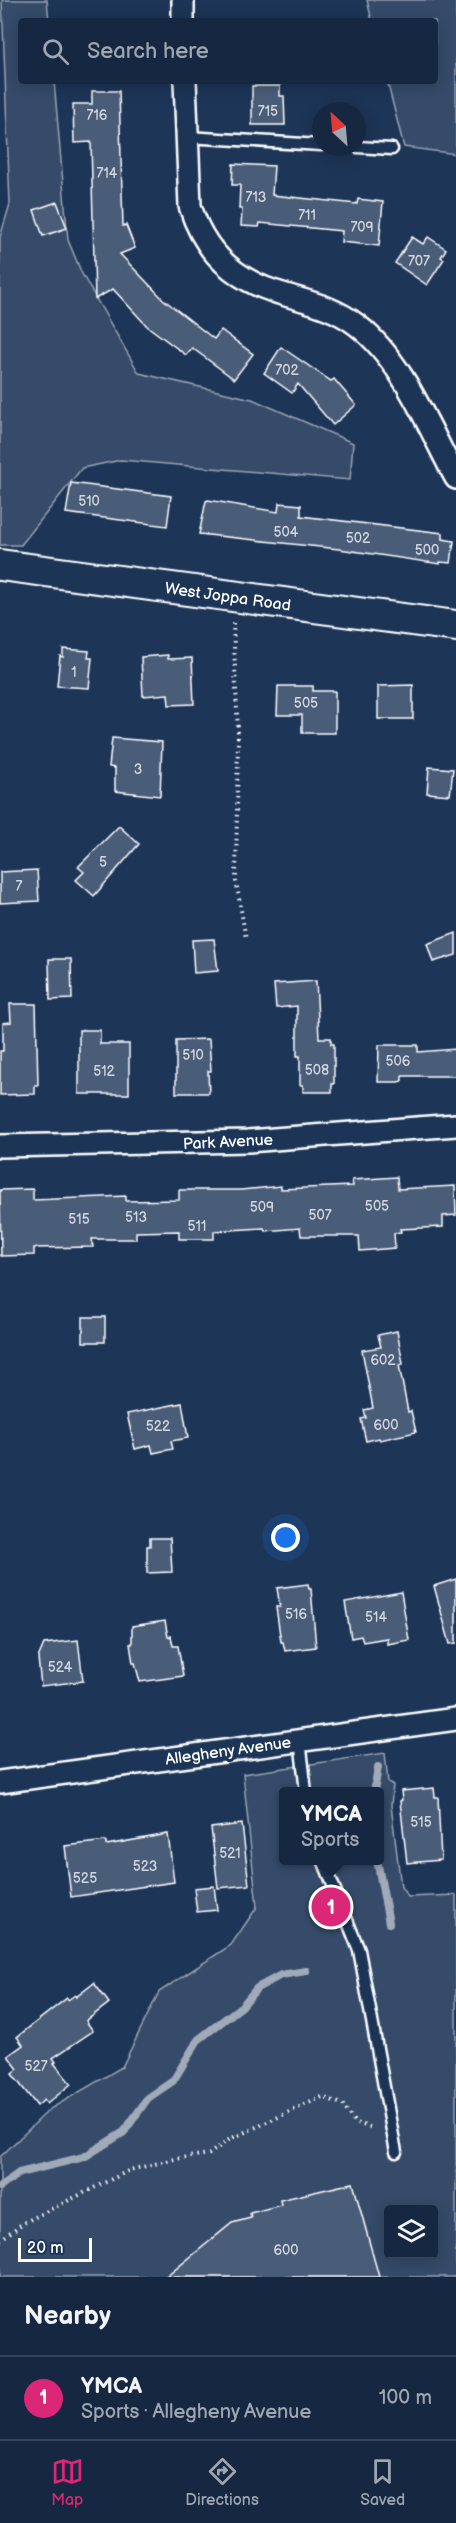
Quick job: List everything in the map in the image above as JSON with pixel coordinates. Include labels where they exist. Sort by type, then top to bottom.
[{"type":"street","points":[[183,0],[183,18]]},
{"type":"street","points":[[185,84],[190,206],[196,226],[208,247],[224,264],[243,278],[272,290],[332,308],[358,325],[380,347],[395,367],[456,478]]},
{"type":"street","name":"West Joppa Road","points":[[0,565],[456,626]]},
{"type":"street","name":"Park Avenue","points":[[0,1146],[248,1141],[456,1125]]},
{"type":"street","name":"Allegheny Avenue","points":[[0,1782],[456,1719]]},
{"type":"lane","points":[[186,137],[312,144]]},
{"type":"lane","points":[[366,148],[392,149]]},
{"type":"lane","points":[[300,1740],[306,1787]]},
{"type":"lane","points":[[325,1865],[359,1950],[396,2152]]},
{"type":"path","points":[[231,596],[238,733],[236,881],[246,939]]},
{"type":"path","points":[[0,2240],[23,2223],[130,2170],[175,2159],[209,2154],[230,2139],[322,2097],[342,2104],[355,2122],[370,2127]]},
{"type":"shaded area","points":[[2,0],[47,0],[49,18],[18,18],[18,84],[54,84],[68,240],[82,274],[139,373],[252,399],[353,443],[350,480],[121,460],[82,468],[21,545],[0,545],[0,237],[10,204]]},
{"type":"shaded area","points":[[367,0],[456,0],[456,154],[404,147],[388,84],[438,84],[438,18],[371,18]]},
{"type":"shaded area","points":[[385,1753],[388,1782],[393,1785],[391,1805],[401,1887],[408,1897],[456,1895],[456,2277],[0,2277],[0,2157],[50,2109],[122,2067],[159,1992],[231,1945],[257,1907],[243,1774]]},
{"type":"building","points":[[252,86],[280,86],[280,96],[284,96],[285,125],[252,125]]},
{"type":"building","points":[[92,91],[119,91],[123,226],[126,225],[135,248],[120,254],[163,299],[214,339],[221,330],[253,354],[234,379],[192,348],[186,355],[147,326],[113,289],[95,299],[91,142],[74,143],[73,104],[92,104]]},
{"type":"building","points":[[233,164],[274,166],[272,195],[357,204],[358,199],[383,202],[379,246],[341,242],[342,231],[260,223],[259,227],[241,226],[240,185],[232,185]]},
{"type":"building","points":[[57,202],[67,228],[43,236],[34,210]]},
{"type":"building","points":[[412,237],[423,244],[428,237],[446,249],[441,257],[444,259],[427,285],[395,263]]},
{"type":"building","points":[[281,347],[331,381],[334,379],[356,405],[333,425],[298,384],[292,393],[264,373]]},
{"type":"building","points":[[71,483],[171,496],[167,526],[66,513]]},
{"type":"building","points":[[208,500],[278,512],[279,503],[301,505],[301,516],[443,533],[443,539],[454,541],[451,563],[440,562],[440,564],[339,549],[199,534]]},
{"type":"building","points":[[63,649],[89,651],[88,658],[92,658],[89,688],[57,686],[60,656],[63,657]]},
{"type":"building","points":[[168,655],[168,659],[192,658],[194,704],[169,705],[168,694],[143,696],[141,657]]},
{"type":"building","points":[[413,685],[413,719],[378,719],[378,686]]},
{"type":"building","points":[[278,686],[313,686],[313,691],[335,691],[335,733],[302,733],[302,715],[277,715]]},
{"type":"building","points":[[112,738],[162,742],[160,796],[115,791],[115,768],[109,767]]},
{"type":"building","points":[[429,767],[453,769],[450,795],[427,793]]},
{"type":"building","points":[[119,826],[139,844],[94,896],[76,880],[84,872],[78,867]]},
{"type":"building","points":[[37,870],[39,901],[0,903],[0,872]]},
{"type":"building","points":[[456,933],[456,955],[433,962],[427,944]]},
{"type":"building","points":[[214,939],[218,971],[194,973],[192,940]]},
{"type":"building","points":[[49,959],[71,959],[72,999],[50,1000]]},
{"type":"building","points":[[316,981],[319,1038],[331,1038],[331,1044],[334,1044],[332,1092],[303,1092],[303,1085],[300,1085],[300,1056],[297,1056],[297,1006],[276,1008],[274,984]]},
{"type":"building","points":[[10,1004],[36,1004],[38,1085],[35,1085],[35,1094],[0,1095],[0,1051],[3,1051],[3,1023],[11,1022]]},
{"type":"building","points":[[79,1030],[100,1030],[100,1044],[129,1044],[129,1094],[79,1094]]},
{"type":"building","points":[[209,1039],[211,1071],[208,1071],[209,1093],[176,1093],[176,1040]]},
{"type":"building","points":[[379,1045],[418,1045],[418,1052],[456,1049],[456,1076],[402,1076],[402,1081],[398,1082],[378,1082]]},
{"type":"building","points":[[397,1177],[398,1189],[455,1186],[456,1215],[443,1216],[443,1227],[400,1229],[401,1232],[394,1233],[395,1248],[360,1251],[359,1236],[301,1236],[300,1228],[265,1231],[264,1228],[214,1231],[214,1239],[179,1239],[179,1231],[136,1232],[136,1239],[92,1239],[93,1247],[34,1248],[34,1255],[1,1256],[0,1190],[33,1189],[33,1200],[126,1196],[126,1201],[179,1200],[179,1190],[353,1186],[352,1180]]},
{"type":"building","points":[[83,1317],[105,1317],[105,1342],[83,1342]]},
{"type":"building","points":[[397,1331],[403,1364],[399,1365],[408,1412],[411,1411],[416,1432],[366,1441],[361,1419],[366,1418],[364,1410],[373,1408],[362,1350],[381,1347],[378,1335]]},
{"type":"building","points":[[182,1403],[188,1438],[171,1441],[173,1449],[153,1453],[151,1445],[135,1449],[127,1414]]},
{"type":"building","points":[[150,1538],[170,1538],[172,1572],[147,1573],[147,1546],[150,1546]]},
{"type":"building","points":[[456,1579],[456,1643],[450,1644],[434,1586]]},
{"type":"building","points":[[308,1584],[311,1589],[316,1647],[285,1651],[283,1642],[281,1642],[276,1607],[280,1607],[277,1588]]},
{"type":"building","points":[[401,1592],[409,1640],[387,1644],[387,1638],[363,1642],[361,1636],[351,1638],[345,1602]]},
{"type":"building","points":[[165,1621],[168,1637],[171,1636],[173,1646],[178,1646],[183,1676],[140,1682],[135,1663],[133,1663],[130,1644],[132,1644],[132,1626]]},
{"type":"building","points":[[78,1640],[83,1681],[41,1686],[38,1658],[44,1644]]},
{"type":"building","points":[[434,1788],[435,1797],[438,1797],[441,1860],[407,1863],[400,1801],[402,1800],[401,1791]]},
{"type":"building","points":[[242,1824],[249,1885],[218,1888],[211,1828]]},
{"type":"building","points":[[168,1834],[174,1882],[71,1897],[65,1846],[106,1841],[106,1845]]},
{"type":"building","points":[[214,1886],[217,1910],[197,1912],[194,1888]]},
{"type":"building","points":[[94,1983],[109,2003],[86,2021],[93,2031],[53,2058],[56,2062],[54,2063],[71,2084],[47,2104],[44,2100],[37,2106],[12,2074],[18,2069],[8,2056],[23,2045],[17,2037],[67,1998],[68,2000],[75,1995],[76,1997]]},
{"type":"building","points":[[353,2183],[379,2277],[166,2277],[232,2223],[251,2218],[250,2213],[281,2205],[280,2200]]},
{"type":"waterway","points":[[375,1787],[378,1767]]},
{"type":"waterway","points":[[378,1865],[389,1923]]},
{"type":"waterway","points":[[0,2187],[19,2173],[84,2157],[124,2132],[148,2098],[173,2081],[198,2040],[242,2006],[257,1988],[281,1975],[306,1971]]},
{"type":"place","name":"YMCA","points":[[331,1907]]}]
